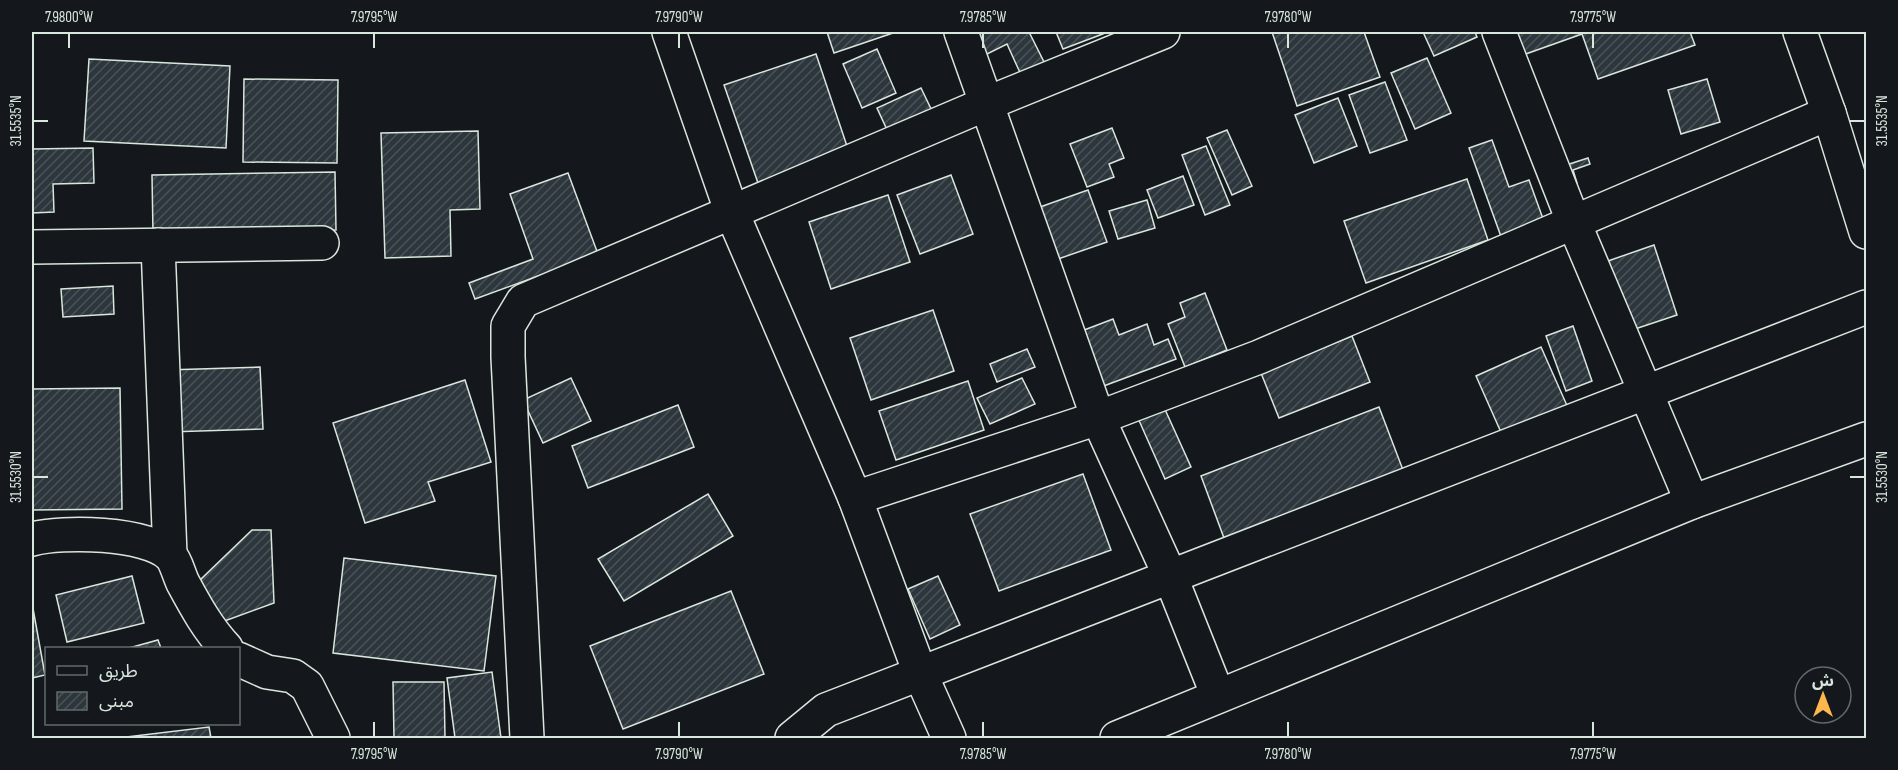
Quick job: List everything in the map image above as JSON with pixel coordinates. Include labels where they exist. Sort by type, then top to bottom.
[{"type":"street","points":[[669,32],[732,213],[855,498],[920,673],[949,738]]},
{"type":"street","points":[[961,32],[1098,418],[1171,578],[1218,696]]},
{"type":"street","points":[[527,738],[508,326],[523,302],[1163,32]]},
{"type":"street","points":[[1498,32],[1574,223],[1692,502]]},
{"type":"street","points":[[1800,32],[1829,113],[1866,232]]},
{"type":"street","points":[[855,498],[1098,418],[1259,357],[1829,113]]},
{"type":"street","points":[[32,247],[322,243]]},
{"type":"street","points":[[158,245],[171,555],[209,630],[225,647]]},
{"type":"street","points":[[792,738],[826,710],[1866,307]]},
{"type":"street","points":[[1117,738],[1692,502],[1866,439]]},
{"type":"street","points":[[32,539],[48,535],[111,536],[145,542],[171,555]]},
{"type":"street","points":[[240,660],[267,672],[293,676],[307,686],[333,738]]},
{"type":"building","points":[[827,32],[896,32],[834,53]]},
{"type":"building","points":[[969,32],[1029,32],[1046,66],[1022,77],[1007,44],[981,57]]},
{"type":"building","points":[[1056,32],[1108,32],[1063,49]]},
{"type":"building","points":[[1272,32],[1364,32],[1380,77],[1297,106]]},
{"type":"building","points":[[1423,32],[1475,32],[1477,37],[1434,56]]},
{"type":"building","points":[[1512,32],[1690,32],[1695,45],[1598,79],[1582,34],[1520,56]]},
{"type":"building","points":[[877,49],[896,93],[862,108],[843,64]]},
{"type":"building","points":[[816,54],[849,152],[758,183],[724,85]]},
{"type":"building","points":[[1427,58],[1451,113],[1415,129],[1391,73]]},
{"type":"building","points":[[89,59],[230,66],[226,148],[84,141]]},
{"type":"building","points":[[244,79],[338,80],[337,163],[243,162]]},
{"type":"building","points":[[1707,79],[1720,122],[1681,134],[1668,90]]},
{"type":"building","points":[[1385,82],[1407,140],[1370,153],[1349,95]]},
{"type":"building","points":[[921,88],[933,113],[889,134],[877,108]]},
{"type":"building","points":[[1338,98],[1357,146],[1314,163],[1295,115]]},
{"type":"building","points":[[1112,128],[1124,158],[1109,164],[1114,177],[1087,187],[1070,144]]},
{"type":"building","points":[[1227,130],[1252,186],[1232,195],[1207,138]]},
{"type":"building","points":[[478,131],[480,209],[450,210],[451,256],[385,258],[381,133]]},
{"type":"building","points":[[1492,140],[1509,187],[1529,180],[1546,227],[1503,242],[1469,148]]},
{"type":"building","points":[[1206,146],[1230,205],[1205,215],[1182,155]]},
{"type":"building","points":[[93,148],[94,183],[53,184],[54,212],[32,213],[32,149]]},
{"type":"building","points":[[1588,158],[1590,164],[1573,170],[1577,183],[1560,188],[1554,169]]},
{"type":"building","points":[[335,172],[336,230],[153,233],[152,175]]},
{"type":"building","points":[[568,173],[598,254],[475,299],[469,283],[533,259],[510,194]]},
{"type":"building","points":[[951,175],[973,234],[920,254],[897,195]]},
{"type":"building","points":[[1183,176],[1194,205],[1158,218],[1147,190]]},
{"type":"building","points":[[1467,179],[1488,240],[1366,283],[1344,221]]},
{"type":"building","points":[[1088,190],[1107,242],[1058,259],[1040,207]]},
{"type":"building","points":[[888,195],[910,262],[831,289],[809,222]]},
{"type":"building","points":[[1147,200],[1155,228],[1118,239],[1109,211]]},
{"type":"building","points":[[1654,245],[1677,315],[1629,331],[1605,262]]},
{"type":"building","points":[[113,286],[114,314],[63,317],[61,289]]},
{"type":"building","points":[[1205,293],[1227,350],[1185,367],[1168,324],[1185,317],[1180,303]]},
{"type":"building","points":[[933,310],[954,371],[871,400],[850,338]]},
{"type":"building","points":[[1113,319],[1119,335],[1147,324],[1154,345],[1168,339],[1176,359],[1101,387],[1079,332]]},
{"type":"building","points":[[1573,326],[1592,381],[1566,391],[1546,336]]},
{"type":"building","points":[[1352,336],[1370,382],[1279,418],[1261,373]]},
{"type":"building","points":[[1541,347],[1569,410],[1504,439],[1476,376]]},
{"type":"building","points":[[1027,349],[1035,367],[997,382],[990,364]]},
{"type":"building","points":[[260,367],[263,429],[168,432],[166,370]]},
{"type":"building","points":[[571,378],[591,421],[543,443],[523,400]]},
{"type":"building","points":[[1022,378],[1035,404],[990,424],[977,398]]},
{"type":"building","points":[[465,380],[491,462],[428,482],[435,501],[365,523],[333,423]]},
{"type":"building","points":[[968,381],[984,430],[896,460],[879,411]]},
{"type":"building","points":[[120,388],[122,509],[32,510],[32,389]]},
{"type":"building","points":[[678,405],[694,447],[588,488],[572,446]]},
{"type":"building","points":[[1163,405],[1191,467],[1165,479],[1137,416]]},
{"type":"building","points":[[1379,407],[1403,470],[1224,538],[1201,476]]},
{"type":"building","points":[[1083,474],[1111,550],[999,591],[970,514]]},
{"type":"building","points":[[708,494],[733,536],[624,601],[598,559]]},
{"type":"building","points":[[252,530],[271,530],[274,603],[219,623],[197,583]]},
{"type":"building","points":[[344,558],[496,576],[484,671],[333,653]]},
{"type":"building","points":[[132,576],[144,623],[67,642],[56,595]]},
{"type":"building","points":[[938,576],[960,625],[930,639],[908,589]]},
{"type":"building","points":[[731,591],[764,674],[623,729],[590,646]]},
{"type":"building","points":[[32,603],[45,675],[32,678]]},
{"type":"building","points":[[158,640],[161,647],[133,647]]},
{"type":"building","points":[[492,672],[501,738],[455,738],[447,678]]},
{"type":"building","points":[[393,682],[444,682],[445,738],[394,738]]},
{"type":"building","points":[[209,727],[211,738],[118,738]]}]
